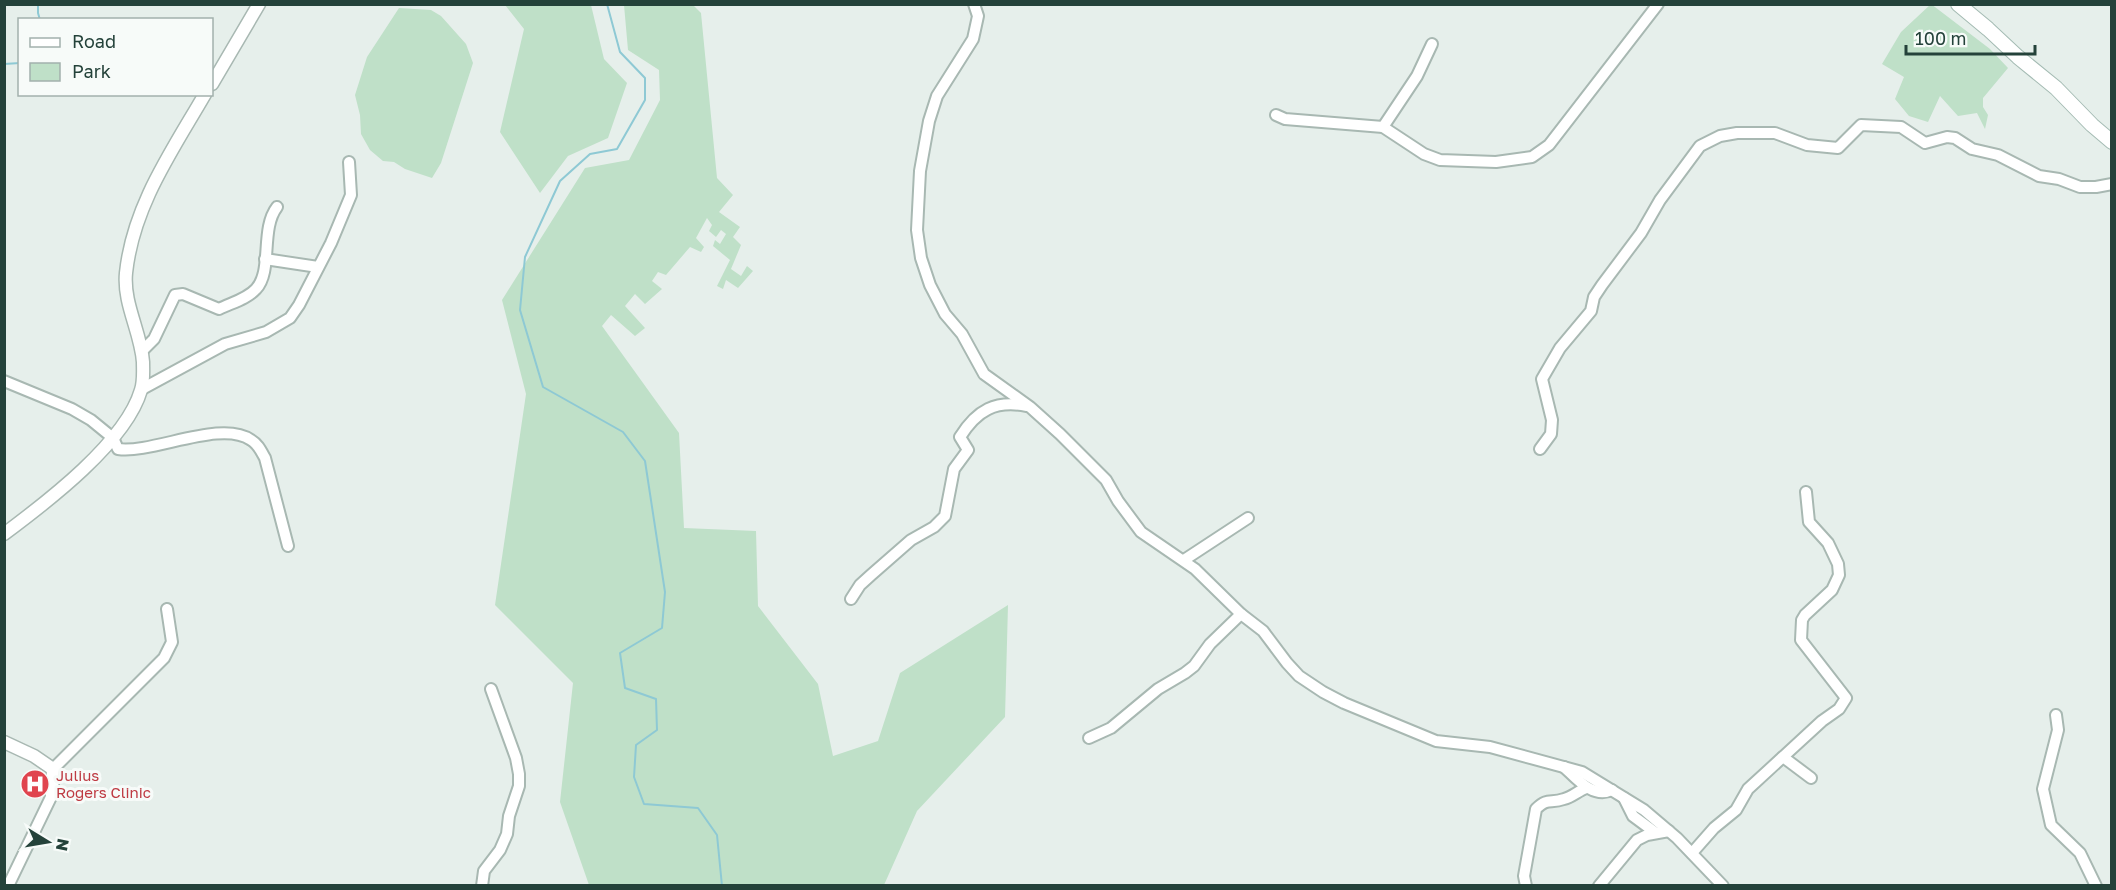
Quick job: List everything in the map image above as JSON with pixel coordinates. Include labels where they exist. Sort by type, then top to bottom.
[{"type":"main road","points":[[1958,4],[2056,88],[2112,142]]},
{"type":"street","points":[[213,82],[259,4]]},
{"type":"street","points":[[974,4],[978,16],[973,39],[967,52],[937,96],[923,144],[919,188],[919,247],[924,271],[945,314],[971,348],[980,368],[1060,434],[1106,480],[1123,509],[1141,531],[1165,550],[1184,560],[1263,631],[1299,676],[1344,703],[1436,741],[1490,747],[1582,772],[1644,810],[1669,831],[1723,885]]},
{"type":"street","points":[[1276,115],[1285,119],[1383,127],[1424,154],[1440,160],[1496,162],[1532,157],[1550,145],[1658,4]]},
{"type":"street","points":[[1383,127],[1417,76],[1432,44]]},
{"type":"street","points":[[4,534],[58,494],[113,438],[132,410],[142,389],[142,351],[126,291],[126,273],[138,218],[159,171],[201,97]]},
{"type":"street","points":[[1540,449],[1551,434],[1552,420],[1542,380],[1560,348],[1591,311],[1594,297],[1641,233],[1660,200],[1693,154],[1707,141],[1737,133],[1775,133],[1807,145],[1838,148],[1861,126],[1901,127],[1925,143],[1947,136],[1955,138],[1972,149],[1998,155],[2039,176],[2059,179],[2080,187],[2112,184]]},
{"type":"street","points":[[142,389],[225,344],[266,332],[284,323],[299,305],[331,243],[351,195],[349,162]]},
{"type":"street","points":[[142,351],[154,339],[175,295],[183,294],[219,309],[249,295],[258,287],[265,259],[268,226],[277,207]]},
{"type":"street","points":[[265,259],[318,267]]},
{"type":"street","points":[[4,381],[91,420],[113,438],[118,449],[124,450],[211,434],[241,435],[251,440],[260,448],[265,458],[288,546]]},
{"type":"street","points":[[851,599],[860,585],[882,565],[911,540],[934,527],[945,516],[954,470],[968,450],[960,437],[967,426],[978,416],[997,405],[1008,403],[1030,407]]},
{"type":"street","points":[[1692,854],[1714,828],[1736,810],[1748,789],[1822,721],[1839,709],[1846,698],[1801,640],[1802,620],[1832,590],[1839,575],[1838,564],[1828,543],[1809,522],[1806,492]]},
{"type":"street","points":[[1184,560],[1248,518]]},
{"type":"street","points":[[8,885],[52,795],[53,769],[164,658],[172,642],[167,609]]},
{"type":"street","points":[[1089,738],[1111,728],[1158,689],[1194,666],[1210,644],[1242,614]]},
{"type":"street","points":[[482,885],[484,871],[500,850],[507,834],[509,816],[519,786],[516,758],[491,689]]},
{"type":"street","points":[[2056,715],[2058,730],[2043,789],[2051,825],[2080,853],[2096,885]]},
{"type":"street","points":[[4,742],[34,756],[53,769]]},
{"type":"street","points":[[1783,757],[1811,778]]},
{"type":"street","points":[[1562,765],[1587,788],[1605,793],[1612,790]]},
{"type":"street","points":[[1526,885],[1524,876],[1536,809],[1543,802],[1564,799],[1587,788]]},
{"type":"street","points":[[1624,798],[1632,816],[1656,833]]},
{"type":"street","points":[[1599,885],[1637,840],[1647,835],[1669,831]]},
{"type":"green space","points":[[1931,4],[1990,49],[2008,68],[1983,98],[1983,107],[1988,115],[1985,129],[1977,113],[1958,116],[1940,96],[1928,122],[1909,116],[1895,99],[1904,77],[1882,64],[1901,32]]},
{"type":"green space","points":[[505,5],[591,5],[604,59],[627,83],[608,138],[568,156],[540,193],[500,132],[524,29]]},
{"type":"green space","points":[[624,5],[693,5],[701,13],[717,178],[733,195],[719,212],[740,227],[733,237],[741,245],[731,269],[741,276],[747,266],[753,271],[738,288],[726,280],[723,289],[717,286],[730,260],[713,246],[715,240],[720,244],[726,234],[721,230],[716,237],[709,231],[712,225],[707,218],[696,238],[704,247],[701,252],[690,247],[666,275],[658,272],[652,281],[662,289],[645,304],[635,294],[625,306],[645,328],[635,336],[611,315],[602,326],[679,433],[684,528],[756,531],[758,606],[818,684],[833,756],[878,741],[900,673],[1008,605],[1005,717],[917,811],[884,885],[589,885],[560,802],[573,683],[495,605],[526,394],[502,300],[585,168],[629,160],[660,100],[659,70],[628,50]]},
{"type":"green space","points":[[399,8],[431,10],[441,16],[466,44],[473,63],[441,163],[432,178],[405,169],[394,162],[383,161],[370,150],[361,134],[360,115],[355,95],[367,57]]},
{"type":"waterway","points":[[38,4],[39,18]]},
{"type":"waterway","points":[[607,4],[620,52],[645,78],[645,100],[617,149],[590,154],[560,181],[525,257],[520,310],[543,387],[623,432],[645,461],[665,592],[662,628],[620,653],[625,688],[656,699],[657,730],[636,745],[634,777],[644,804],[698,808],[717,835],[722,886]]},
{"type":"waterway","points":[[4,64],[18,63]]},
{"type":"place","name":"Julius Rogers Clinic","points":[[35,784]]}]
